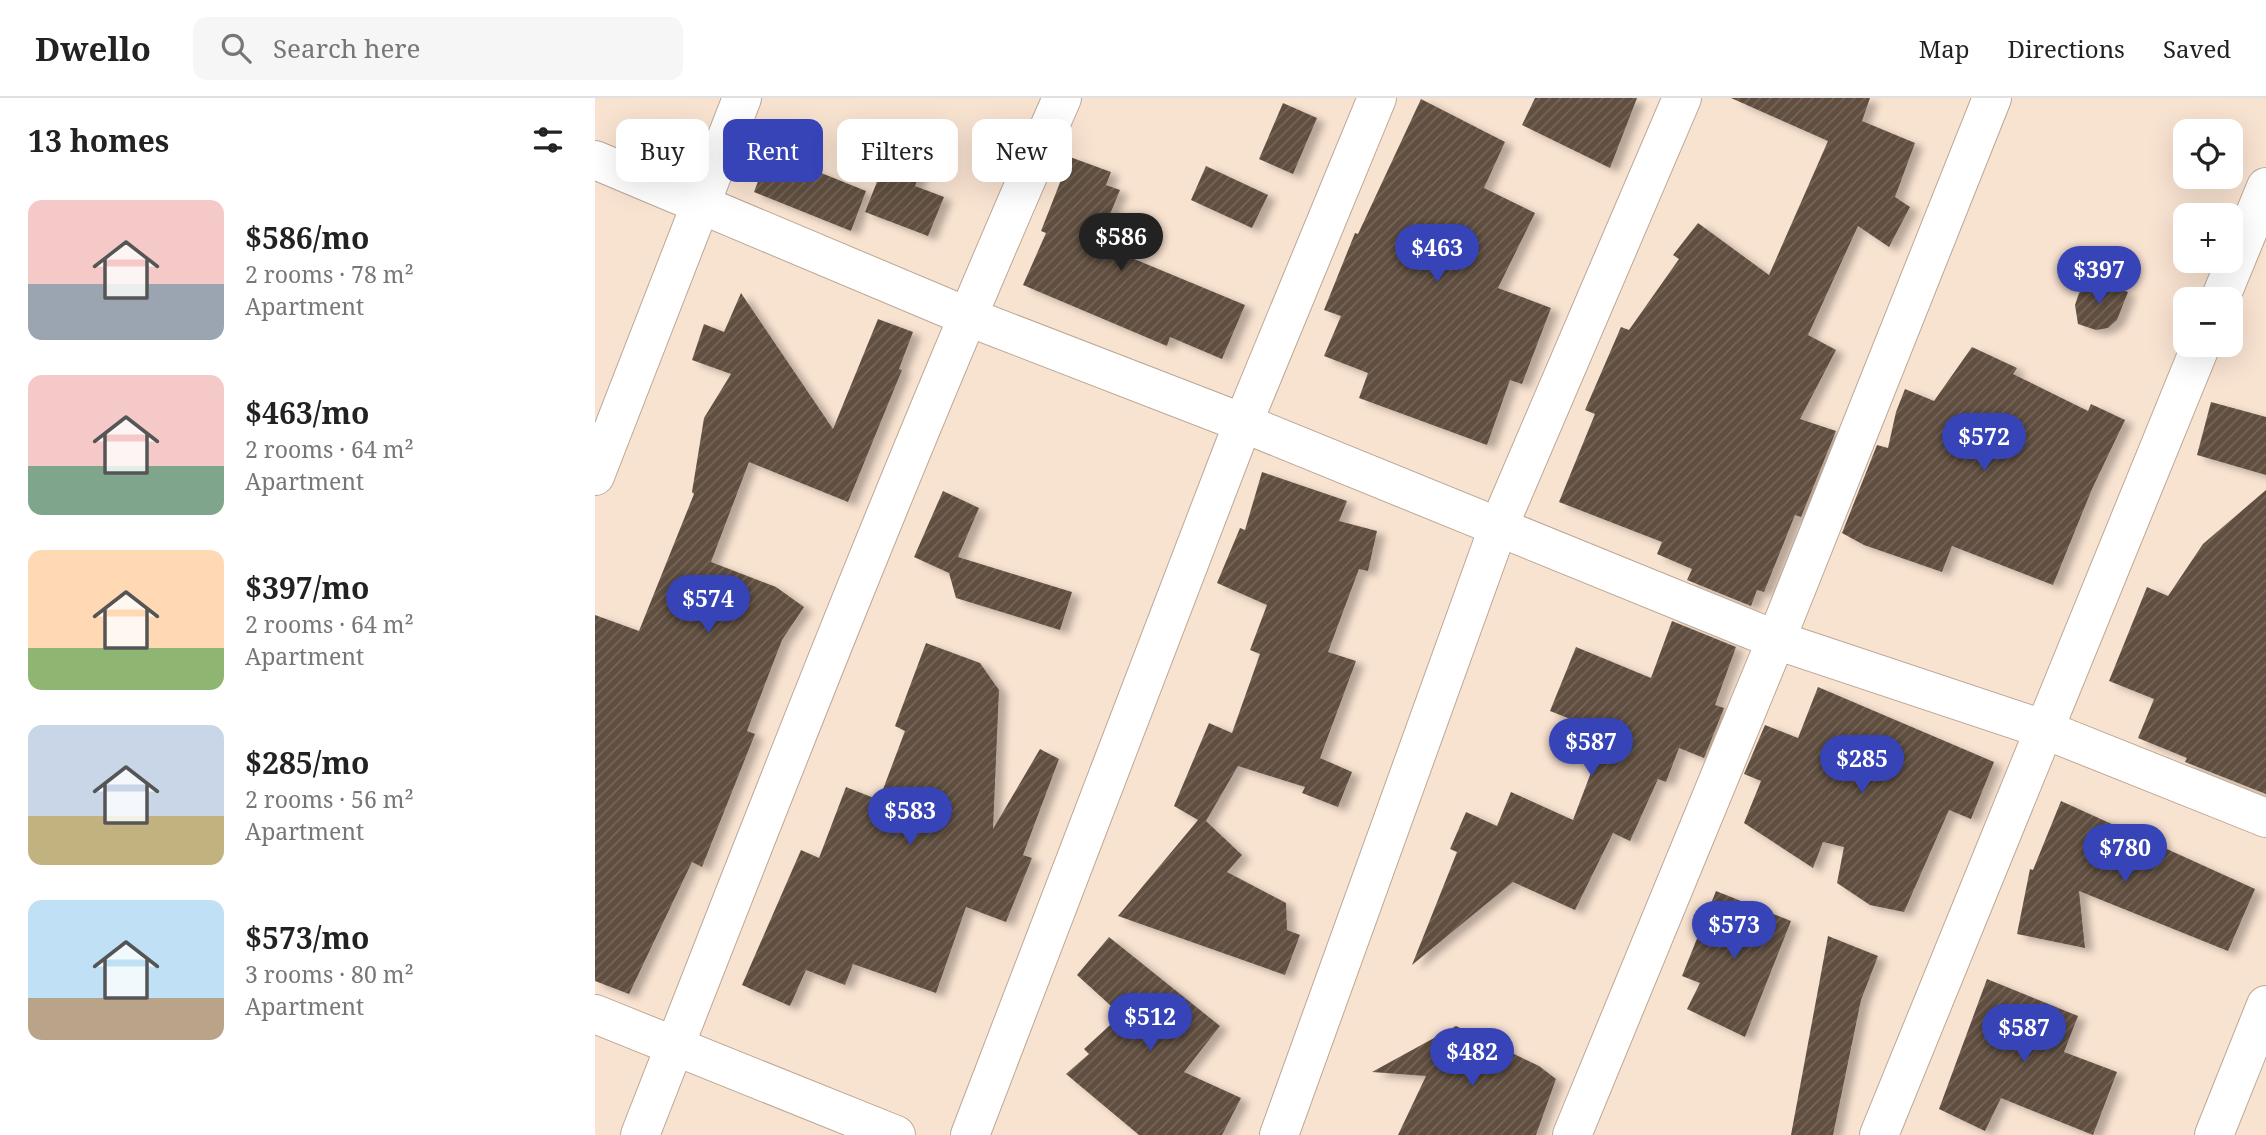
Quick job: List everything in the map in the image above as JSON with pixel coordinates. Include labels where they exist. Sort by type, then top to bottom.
[{"type":"street","points":[[595,476],[742,98]]},
{"type":"street","points":[[640,1135],[892,494],[966,316],[1062,98]]},
{"type":"street","points":[[970,1135],[1243,423],[1377,98]]},
{"type":"street","points":[[1279,1135],[1499,527],[1682,98]]},
{"type":"street","points":[[1572,1135],[1776,640],[1992,98]]},
{"type":"street","points":[[595,160],[966,316],[1243,423],[1776,640],[2043,729],[2266,818]]},
{"type":"street","points":[[2225,287],[2266,187]]},
{"type":"street","points":[[1879,1135],[2196,357]]},
{"type":"street","points":[[2214,1135],[2266,1005]]},
{"type":"street","points":[[595,1014],[896,1135]]},
{"type":"building","points":[[1535,98],[1637,98],[1610,168],[1522,125]]},
{"type":"building","points":[[1731,98],[1870,98],[1862,121],[1915,143],[1895,197],[1910,207],[1889,247],[1858,226],[1808,335],[1836,350],[1800,419],[1836,431],[1801,517],[1795,515],[1764,592],[1757,590],[1751,606],[1687,580],[1692,569],[1657,554],[1662,542],[1559,502],[1595,414],[1585,410],[1621,327],[1629,330],[1679,259],[1673,255],[1698,223],[1769,275],[1828,141]]},
{"type":"building","points":[[1421,99],[1505,142],[1484,188],[1535,213],[1498,288],[1551,308],[1522,384],[1510,380],[1487,445],[1359,398],[1368,373],[1324,356],[1341,316],[1324,310],[1355,233],[1358,234]]},
{"type":"building","points":[[1283,103],[1317,118],[1293,174],[1259,159]]},
{"type":"building","points":[[1072,158],[1111,172],[1106,185],[1120,190],[1098,244],[1245,305],[1222,359],[1170,337],[1167,346],[1023,285],[1046,233],[1041,231],[1060,182],[1072,182]]},
{"type":"building","points":[[1206,166],[1268,195],[1252,228],[1191,200]]},
{"type":"building","points":[[823,174],[837,179],[837,182],[866,191],[851,231],[754,192],[758,182],[823,182]]},
{"type":"building","points":[[877,182],[917,182],[915,186],[944,197],[928,236],[865,212]]},
{"type":"building","points":[[2100,283],[2128,292],[2117,320],[2108,328],[2096,330],[2078,324],[2075,305],[2079,293],[2088,285]]},
{"type":"building","points":[[741,293],[833,429],[878,319],[913,332],[899,369],[902,370],[848,502],[749,462],[711,562],[776,587],[804,607],[782,640],[747,731],[755,734],[702,867],[692,862],[629,994],[595,981],[595,615],[639,631],[694,494],[692,492],[704,418],[731,374],[692,360],[704,324],[724,332]]},
{"type":"building","points":[[1972,347],[2017,368],[2013,374],[2088,411],[2091,404],[2125,420],[2092,489],[2053,585],[1952,546],[1942,572],[1864,545],[1842,533],[1877,445],[1888,448],[1896,412],[1905,389],[1934,401]]},
{"type":"building","points":[[2211,402],[2266,417],[2266,475],[2197,455]]},
{"type":"building","points":[[1262,472],[1347,501],[1339,521],[1377,531],[1368,571],[1359,569],[1328,652],[1356,661],[1320,758],[1352,772],[1338,807],[1302,793],[1305,787],[1238,766],[1206,821],[1242,855],[1227,872],[1286,903],[1287,930],[1300,935],[1285,975],[1118,916],[1198,820],[1174,806],[1209,723],[1232,733],[1260,654],[1250,650],[1267,605],[1217,583],[1240,528],[1245,530]]},
{"type":"building","points":[[2266,490],[2266,794],[2185,762],[2187,758],[2138,738],[2154,699],[2109,681],[2147,587],[2168,596],[2203,544]]},
{"type":"building","points":[[943,491],[979,508],[958,557],[1072,592],[1060,630],[956,598],[949,573],[914,557]]},
{"type":"building","points":[[1672,621],[1736,647],[1715,705],[1724,708],[1704,758],[1679,748],[1666,782],[1658,779],[1630,841],[1613,833],[1575,910],[1513,882],[1412,965],[1457,852],[1450,849],[1466,812],[1497,826],[1511,792],[1573,820],[1606,733],[1550,711],[1576,647],[1651,678]]},
{"type":"building","points":[[926,643],[980,663],[999,690],[993,829],[1040,749],[1059,759],[1023,855],[1032,858],[1006,922],[966,907],[936,993],[853,964],[845,985],[806,970],[790,1006],[742,985],[801,850],[819,858],[846,787],[879,800],[905,731],[895,726]]},
{"type":"building","points":[[1818,687],[1994,762],[1971,819],[1949,810],[1904,912],[1870,905],[1837,883],[1844,847],[1823,842],[1813,868],[1744,823],[1761,781],[1744,774],[1765,725],[1798,738]]},
{"type":"building","points":[[2061,801],[2255,889],[2228,951],[2079,891],[2085,948],[2017,934],[2030,869],[2033,870]]},
{"type":"building","points":[[1716,891],[1791,921],[1745,1037],[1687,1009],[1700,983],[1682,976]]},
{"type":"building","points":[[1828,936],[1878,956],[1861,1000],[1833,1135],[1791,1135]]},
{"type":"building","points":[[1109,937],[1220,1026],[1184,1072],[1241,1098],[1222,1135],[1139,1135],[1066,1074],[1089,1054],[1084,1049],[1121,1015],[1077,975]]},
{"type":"building","points":[[1987,979],[2078,1016],[2064,1052],[2117,1072],[2093,1135],[2001,1098],[1985,1131],[1939,1109]]},
{"type":"building","points":[[1456,1026],[1539,1066],[1556,1079],[1536,1135],[1398,1135],[1426,1076],[1372,1072]]}]
